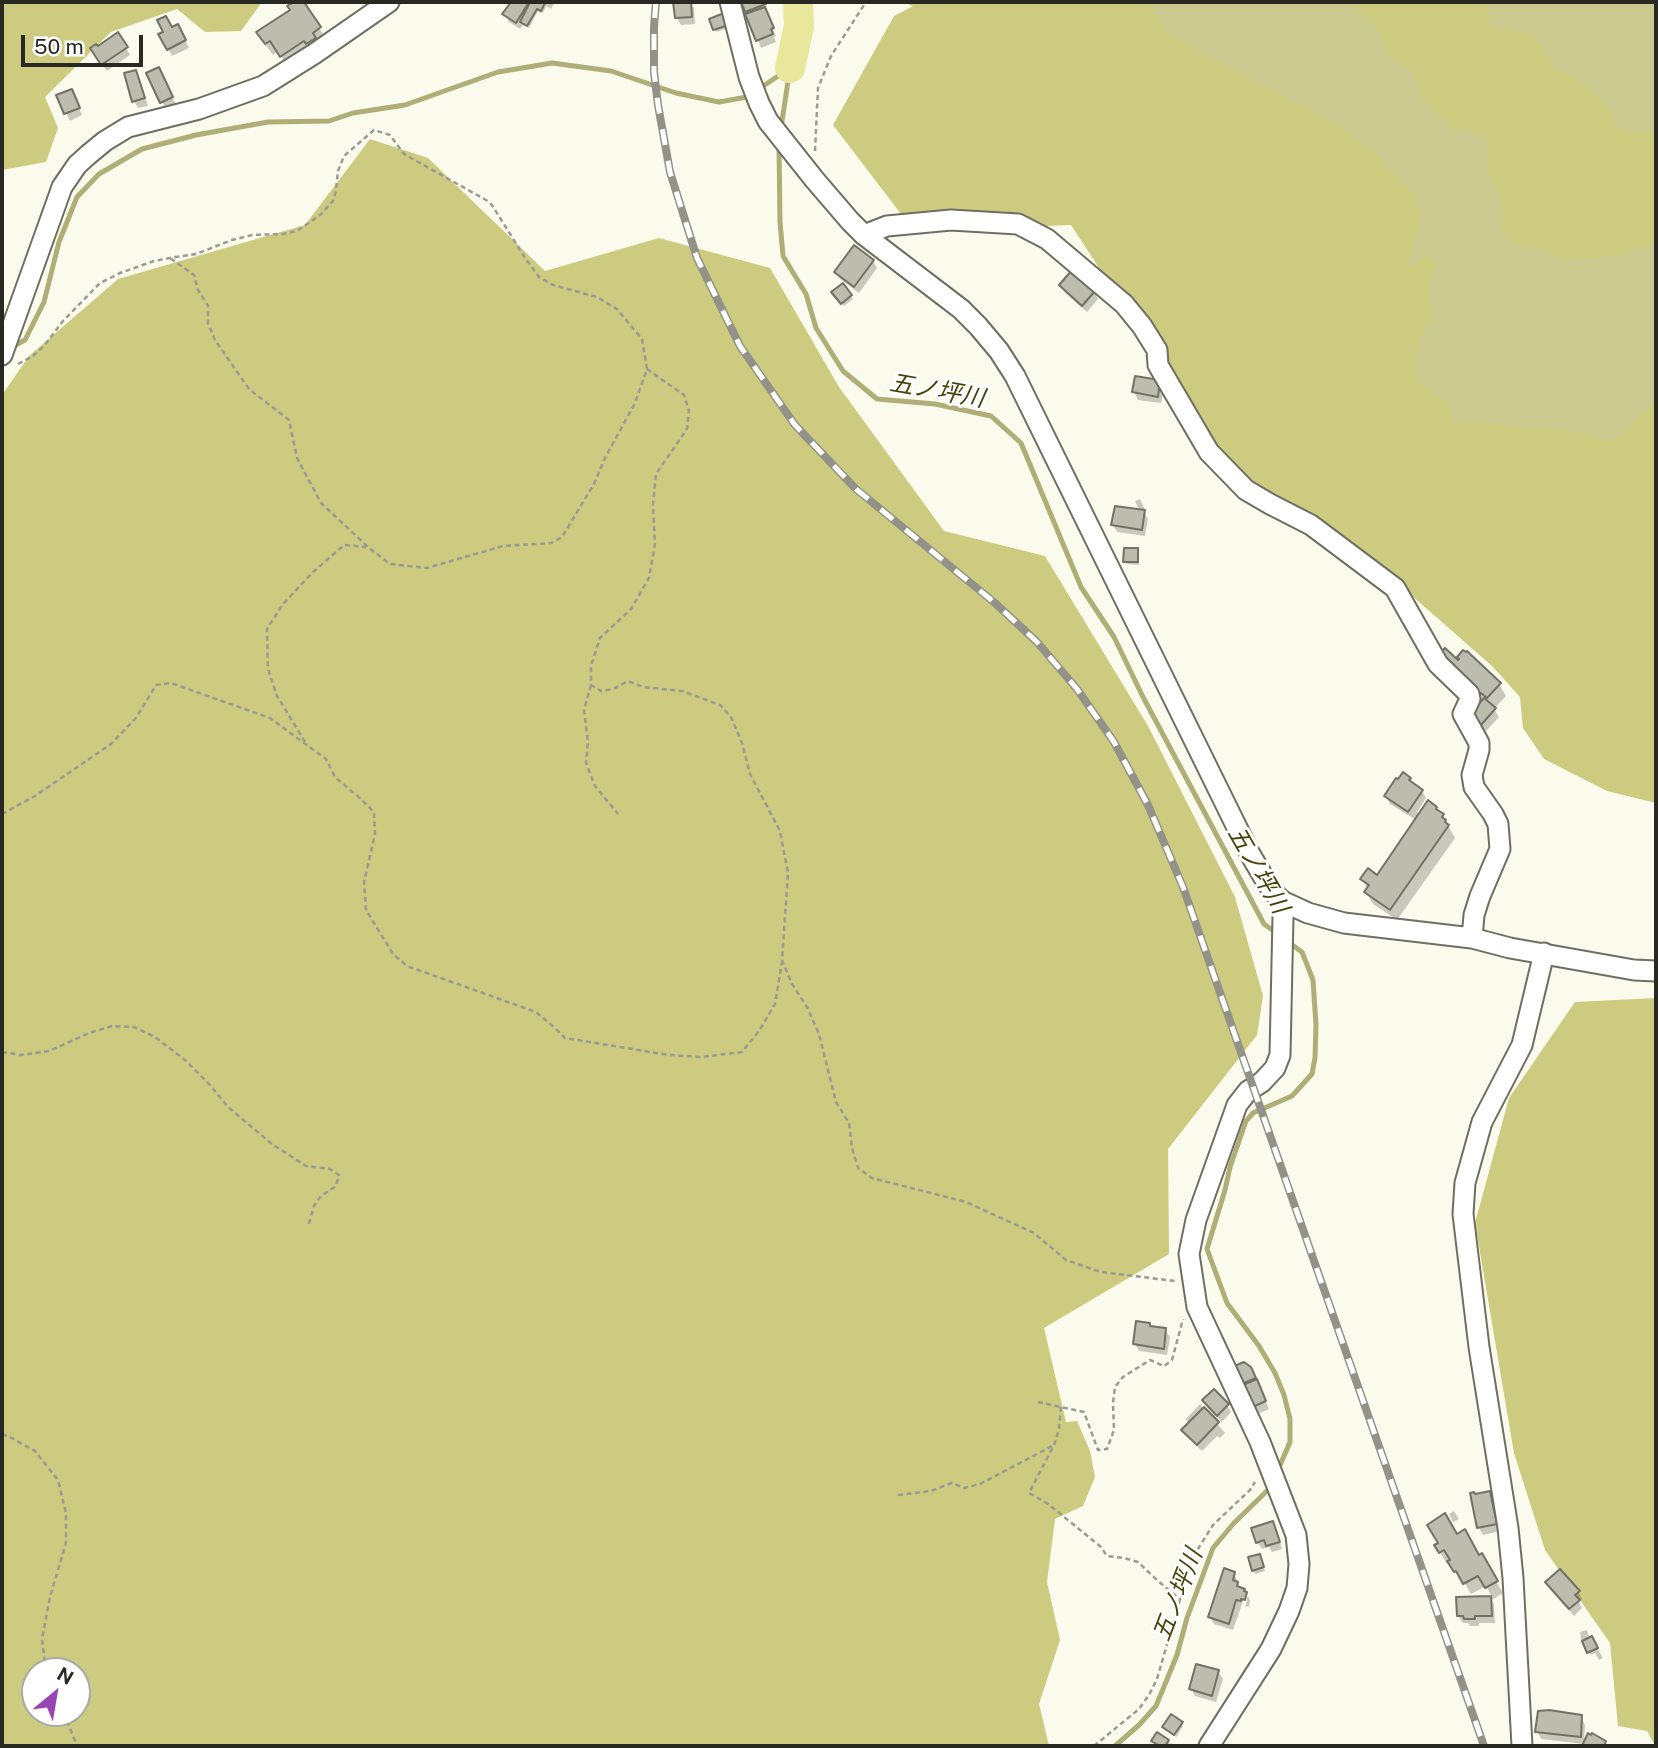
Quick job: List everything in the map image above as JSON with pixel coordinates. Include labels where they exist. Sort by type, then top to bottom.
[{"type":"street","points":[[9,360],[7,327],[62,187],[77,165],[105,141],[128,127],[199,109],[263,86],[389,2]]},
{"type":"street","points":[[730,2],[749,77],[768,121],[814,179],[864,235],[961,309],[999,351],[1021,388],[1250,854],[1284,910],[1280,1055],[1275,1068],[1262,1082],[1248,1091],[1237,1105],[1196,1220],[1189,1254],[1197,1307],[1266,1457],[1296,1535],[1299,1564],[1297,1588],[1271,1648],[1209,1746]]},
{"type":"street","points":[[864,235],[887,226],[951,220],[1018,224],[1047,239],[1124,304],[1142,326],[1157,350],[1158,365],[1209,452],[1246,490],[1311,525],[1395,588],[1438,664],[1471,699],[1463,713],[1479,743],[1472,775],[1474,787],[1498,824],[1500,849],[1474,915],[1472,938]]},
{"type":"street","points":[[1284,910],[1308,913],[1344,923],[1472,938],[1510,948],[1634,970],[1656,971]]},
{"type":"street","points":[[1522,1746],[1508,1528],[1479,1347],[1463,1214],[1465,1183],[1482,1122],[1522,1045],[1544,953]]},
{"type":"path","points":[[814,179],[818,88],[831,56],[866,2]]},
{"type":"path","points":[[9,360],[33,356],[100,283],[120,273],[153,261],[170,258],[196,254],[242,237],[297,231],[320,215],[333,201],[338,171],[344,156],[374,130],[390,135],[404,154],[492,205],[539,277],[553,285],[597,297],[617,309],[642,339],[647,369],[635,403],[594,484],[562,537],[551,543],[503,547],[426,568],[390,564],[321,503],[297,458],[289,420],[250,389],[215,340],[208,323],[208,306],[198,290],[194,275],[170,258]]},
{"type":"path","points":[[618,814],[595,786],[586,763],[588,741],[584,710],[591,685],[591,666],[600,638],[631,609],[649,578],[655,544],[653,505],[656,474],[687,429],[689,411],[684,395],[647,369]]},
{"type":"path","points":[[307,745],[277,696],[268,669],[267,629],[283,604],[313,572],[344,545],[368,547]]},
{"type":"path","points":[[2,814],[35,796],[111,744],[136,718],[156,685],[171,683],[270,718],[326,759],[335,776],[374,813],[375,834],[364,882],[366,910],[393,954],[407,966],[536,1012],[565,1038],[669,1055],[701,1057],[742,1052],[759,1031],[775,1004],[782,960],[788,873],[780,831],[750,774],[742,743],[731,717],[720,705],[682,691],[643,687],[628,681],[613,689],[601,691],[591,685]]},
{"type":"path","points":[[782,960],[819,1034],[836,1102],[849,1123],[858,1168],[872,1178],[966,1202],[1034,1233],[1066,1260],[1101,1272],[1193,1283]]},
{"type":"path","points":[[2,1052],[21,1055],[49,1051],[89,1033],[112,1027],[134,1027],[155,1037],[185,1059],[228,1107],[272,1144],[306,1166],[330,1169],[339,1175],[336,1186],[321,1196],[314,1206],[309,1227]]},
{"type":"path","points":[[1038,1402],[1084,1412],[1097,1450],[1107,1449],[1114,1430],[1115,1387],[1123,1377],[1150,1360],[1164,1366],[1172,1360],[1183,1323],[1184,1309]]},
{"type":"path","points":[[1061,1407],[1054,1445],[1030,1493],[1048,1504],[1101,1547],[1107,1556],[1138,1562],[1181,1600]]},
{"type":"path","points":[[2,1434],[35,1451],[58,1480],[66,1513],[66,1543],[50,1597],[42,1639],[44,1657]]},
{"type":"path","points":[[898,1494],[930,1491],[952,1483],[964,1488],[980,1484],[1054,1445]]},
{"type":"path","points":[[1094,1746],[1139,1709],[1149,1695],[1157,1679],[1196,1552],[1213,1525],[1250,1490],[1266,1457]]},
{"type":"path","points":[[69,1727],[76,1746]]},
{"type":"shaded area","points":[[2,2],[262,2],[241,31],[205,32],[177,9],[111,32],[45,97],[58,128],[46,162],[2,170]]},
{"type":"shaded area","points":[[905,2],[1656,2],[1656,603],[1097,115]]},
{"type":"shaded area","points":[[921,2],[1152,2],[1151,7],[1170,35],[1344,128],[1375,153],[1415,196],[1421,218],[1408,268],[1426,254],[1436,263],[1428,288],[1434,321],[1421,336],[1417,359],[1418,380],[1449,404],[1454,423],[1469,421],[1521,428],[1560,428],[1612,441],[1656,401],[1656,803],[1607,791],[1544,759],[1523,728],[1520,697],[1492,666],[1370,559],[1250,483],[1215,445],[1071,225],[914,231],[833,125],[894,16]]},
{"type":"shaded area","points":[[1352,2],[1487,2],[1490,26],[1531,34],[1549,55],[1552,67],[1584,84],[1606,104],[1619,129],[1645,132],[1656,130],[1656,242],[1621,255],[1565,260],[1526,245],[1513,246],[1502,232],[1502,199],[1487,174],[1490,155],[1487,135],[1453,130],[1423,100],[1411,71],[1388,58],[1381,34]]},
{"type":"shaded area","points":[[370,139],[428,158],[545,271],[659,238],[770,268],[839,387],[944,531],[1045,556],[1148,726],[1235,897],[1263,996],[1257,1035],[1168,1149],[1169,1254],[1044,1328],[1066,1422],[1077,1421],[1090,1451],[1095,1477],[1083,1506],[1055,1519],[1047,1582],[1060,1640],[1039,1704],[1049,1746],[2,1746],[2,395],[29,356],[118,279],[305,225]]},
{"type":"shaded area","points":[[1656,998],[1655,1746],[1647,1731],[1618,1726],[1610,1643],[1545,1550],[1514,1453],[1475,1223],[1509,1098],[1575,1002]]},
{"type":"building","points":[[294,2],[304,2],[321,27],[313,33],[316,38],[306,44],[304,41],[280,57],[270,41],[265,44],[256,32],[290,10],[287,6]]},
{"type":"building","points":[[511,2],[529,2],[516,23],[502,14]]},
{"type":"building","points":[[530,2],[545,3],[541,11],[537,9],[527,26],[520,22]]},
{"type":"building","points":[[673,2],[691,2],[692,17],[675,18]]},
{"type":"building","points":[[741,2],[765,2],[766,4],[745,12]]},
{"type":"building","points":[[765,7],[774,28],[771,29],[773,34],[756,41],[745,14]]},
{"type":"building","points":[[724,13],[729,25],[713,30],[709,19]]},
{"type":"building","points":[[166,16],[172,27],[178,24],[186,40],[167,50],[158,34],[163,32],[157,20]]},
{"type":"building","points":[[118,32],[128,47],[101,65],[90,48],[96,44],[98,46]]},
{"type":"building","points":[[159,67],[173,97],[160,103],[146,73]]},
{"type":"building","points":[[136,70],[145,98],[132,102],[124,73]]},
{"type":"building","points":[[72,89],[80,108],[64,114],[56,95]]},
{"type":"building","points":[[854,245],[874,260],[854,287],[834,272]]},
{"type":"building","points":[[1072,270],[1095,291],[1082,306],[1059,285]]},
{"type":"building","points":[[843,283],[852,295],[841,304],[831,292]]},
{"type":"building","points":[[1135,376],[1160,380],[1158,397],[1132,392]]},
{"type":"building","points":[[1115,506],[1145,510],[1142,530],[1111,525]]},
{"type":"building","points":[[1124,548],[1138,548],[1138,562],[1123,562]]},
{"type":"building","points":[[1445,648],[1458,660],[1457,657],[1463,650],[1467,651],[1501,683],[1487,698],[1481,693],[1480,695],[1437,656]]},
{"type":"building","points":[[1484,698],[1496,708],[1481,725],[1469,715]]},
{"type":"building","points":[[1403,772],[1423,790],[1408,812],[1384,796]]},
{"type":"building","points":[[1428,800],[1444,814],[1442,817],[1449,825],[1390,910],[1364,892],[1369,885],[1360,879],[1368,868],[1377,875]]},
{"type":"building","points":[[1136,1321],[1166,1328],[1164,1349],[1133,1344]]},
{"type":"building","points":[[1244,1362],[1251,1367],[1256,1378],[1239,1385],[1232,1367]]},
{"type":"building","points":[[1257,1379],[1266,1401],[1248,1409],[1238,1387]]},
{"type":"building","points":[[1214,1389],[1229,1404],[1217,1416],[1202,1400]]},
{"type":"building","points":[[1204,1407],[1219,1422],[1197,1445],[1181,1430]]},
{"type":"building","points":[[1490,1491],[1497,1524],[1477,1528],[1470,1493]]},
{"type":"building","points":[[1445,1513],[1457,1534],[1465,1529],[1479,1555],[1482,1553],[1498,1581],[1485,1588],[1478,1576],[1463,1584],[1447,1561],[1450,1560],[1444,1550],[1439,1553],[1434,1545],[1438,1543],[1427,1525]]},
{"type":"building","points":[[1273,1521],[1280,1542],[1266,1546],[1264,1540],[1256,1543],[1251,1528]]},
{"type":"building","points":[[1260,1554],[1264,1567],[1252,1571],[1248,1557]]},
{"type":"building","points":[[1224,1568],[1235,1572],[1233,1580],[1247,1592],[1245,1600],[1236,1600],[1229,1624],[1208,1617]]},
{"type":"building","points":[[1560,1569],[1580,1591],[1575,1595],[1580,1600],[1569,1609],[1545,1582]]},
{"type":"building","points":[[1491,1596],[1492,1616],[1464,1619],[1463,1616],[1457,1616],[1456,1597]]},
{"type":"building","points":[[1592,1636],[1598,1648],[1587,1653],[1582,1641]]},
{"type":"building","points":[[1196,1664],[1219,1670],[1212,1696],[1189,1689]]},
{"type":"building","points":[[1538,1711],[1582,1715],[1581,1737],[1535,1732]]},
{"type":"building","points":[[1171,1714],[1183,1722],[1174,1735],[1162,1727]]},
{"type":"building","points":[[1157,1732],[1169,1740],[1165,1746],[1151,1741]]},
{"type":"building","points":[[1588,1733],[1606,1741],[1604,1746],[1582,1746]]},
{"type":"waterway","points":[[790,68],[799,26],[798,2]]},
{"type":"waterway","points":[[10,348],[25,340],[44,302],[59,242],[77,197],[99,174],[142,149],[196,135],[268,122],[329,121],[353,113],[405,105],[498,72],[552,63],[611,71],[676,93],[719,102],[747,97],[790,68]]},
{"type":"waterway","name":"五ノ坪川","points":[[781,128],[790,68]]},
{"type":"waterway","name":"五ノ坪川","points":[[779,145],[783,256],[806,294],[816,328],[843,371],[877,399],[935,404],[991,416],[1021,443],[1081,587],[1114,637],[1264,924],[1278,934]]},
{"type":"waterway","name":"五ノ坪川","points":[[1278,1470],[1290,1442],[1290,1419],[1284,1395],[1259,1346],[1227,1303],[1207,1249],[1246,1121],[1253,1113],[1292,1096],[1312,1074],[1316,1025],[1313,980],[1302,952],[1288,942]]},
{"type":"waterway","name":"五ノ坪川","points":[[1115,1746],[1156,1706],[1177,1655],[1187,1618],[1213,1548],[1272,1486]]},
{"type":"railway","points":[[656,2],[654,72],[670,172],[697,258],[740,346],[795,425],[856,489],[995,603],[1037,642],[1077,689],[1114,742],[1148,805],[1183,887],[1484,1746]]}]
